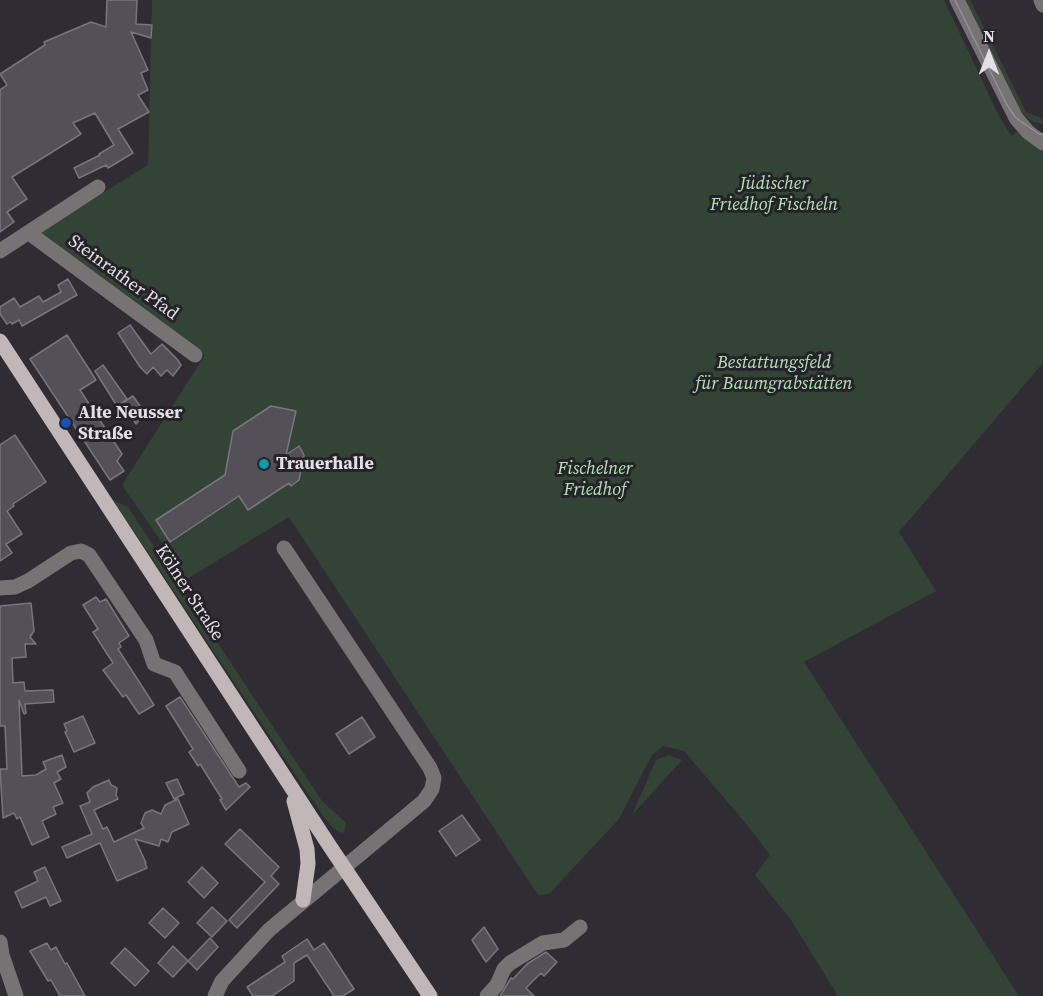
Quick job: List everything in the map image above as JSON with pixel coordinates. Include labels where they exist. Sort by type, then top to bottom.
[{"type":"main road","name":"Kölner Straße","points":[[0,341],[430,996]]},
{"type":"main road","points":[[289,783],[307,849],[308,864],[303,900]]},
{"type":"street","points":[[957,0],[1017,118],[1028,132],[1043,143]]},
{"type":"street","points":[[1041,0],[1043,5]]},
{"type":"street","points":[[1017,118],[1033,128],[1043,129]]},
{"type":"street","points":[[0,251],[98,187]]},
{"type":"street","name":"Steinrather Pfad","points":[[29,232],[195,355]]},
{"type":"street","points":[[215,996],[222,981],[269,930],[424,801],[432,789],[434,778],[430,768],[284,548]]},
{"type":"street","points":[[0,588],[15,587],[28,581],[71,553],[81,551],[89,555],[146,640],[154,664],[175,672],[239,771]]},
{"type":"street","points":[[487,996],[497,985],[504,969],[510,963],[543,943],[564,940],[580,927]]},
{"type":"street","points":[[0,942],[16,996]]},
{"type":"green space","name":"Fischelner Friedhof","points":[[152,0],[944,0],[998,114],[1011,136],[1017,132],[1043,149],[1043,363],[899,532],[936,591],[804,662],[1019,996],[838,996],[791,920],[755,875],[770,855],[684,751],[663,746],[652,755],[619,819],[549,894],[538,895],[289,517],[187,579],[122,485],[205,355],[39,232],[148,165]]},
{"type":"green space","points":[[964,0],[970,0],[1026,112],[1043,119],[1043,124],[1031,121],[1023,114],[1011,96]]},
{"type":"green space","points":[[113,500],[128,507],[322,801],[344,821],[346,825],[344,832],[341,833],[332,827],[323,816]]},
{"type":"green space","points":[[669,755],[682,760],[632,815],[656,760]]},
{"type":"building","points":[[107,0],[137,0],[136,24],[152,25],[151,38],[131,32],[148,70],[141,73],[148,90],[138,95],[149,112],[118,129],[133,153],[108,168],[106,165],[79,178],[74,168],[114,145],[95,113],[73,123],[81,134],[12,177],[27,199],[7,212],[14,222],[0,232],[0,90],[7,85],[0,74],[45,45],[44,42],[91,22],[106,27]]},
{"type":"building","points":[[68,279],[77,295],[22,326],[19,320],[7,324],[0,314],[0,307],[14,298],[20,307],[39,296],[43,302],[61,292],[58,285]]},
{"type":"building","points":[[130,325],[151,354],[162,344],[177,359],[181,365],[173,376],[167,370],[161,376],[153,367],[147,374],[140,367],[118,333]]},
{"type":"building","points":[[67,335],[96,380],[80,390],[122,454],[117,461],[124,471],[110,480],[30,359]]},
{"type":"building","points":[[103,365],[127,399],[117,406],[95,371]]},
{"type":"building","points":[[133,396],[145,413],[136,424],[122,403]]},
{"type":"building","name":"Trauerhalle","points":[[271,406],[296,411],[286,455],[299,446],[304,455],[299,480],[291,486],[289,483],[248,510],[239,496],[170,542],[156,520],[225,475],[233,431]]},
{"type":"building","points":[[15,435],[46,482],[13,504],[14,506],[7,511],[22,534],[6,544],[12,553],[0,561],[0,445]]},
{"type":"building","points":[[96,597],[100,602],[106,599],[129,636],[119,643],[121,647],[118,649],[154,705],[139,714],[126,695],[123,697],[103,670],[113,663],[93,632],[98,629],[83,605]]},
{"type":"building","points":[[31,603],[34,631],[30,637],[36,644],[25,644],[26,657],[12,658],[13,683],[24,682],[25,691],[53,690],[54,702],[25,704],[26,713],[24,714],[19,700],[22,776],[36,775],[46,769],[43,762],[62,755],[66,767],[57,772],[61,779],[54,783],[63,803],[53,807],[56,814],[42,821],[49,837],[32,845],[20,817],[17,819],[14,813],[3,818],[0,769],[7,769],[5,726],[0,726],[0,606]]},
{"type":"building","points":[[180,697],[239,787],[246,783],[250,787],[226,810],[220,800],[222,799],[200,764],[198,766],[189,752],[193,749],[166,706]]},
{"type":"building","points":[[83,716],[95,743],[74,752],[64,724]]},
{"type":"building","points":[[362,717],[375,737],[349,754],[336,734]]},
{"type":"building","points":[[177,779],[184,794],[174,799],[166,783]]},
{"type":"building","points":[[109,780],[111,785],[117,788],[118,799],[94,810],[103,829],[107,827],[114,842],[144,828],[141,823],[145,813],[152,810],[161,814],[165,805],[178,799],[189,824],[172,832],[168,842],[161,839],[159,846],[135,839],[147,868],[117,881],[100,843],[67,858],[62,847],[92,834],[80,806],[90,802],[87,793],[93,787]]},
{"type":"building","points":[[462,815],[480,840],[456,856],[439,831]]},
{"type":"building","points":[[240,829],[279,867],[271,876],[279,884],[237,928],[229,920],[265,882],[225,844]]},
{"type":"building","points":[[45,867],[61,901],[50,906],[46,897],[22,908],[15,892],[38,881],[34,872]]},
{"type":"building","points":[[202,867],[218,883],[204,898],[188,882]]},
{"type":"building","points":[[212,907],[227,921],[212,937],[197,923]]},
{"type":"building","points":[[163,908],[179,923],[165,938],[149,923]]},
{"type":"building","points":[[484,927],[498,949],[486,962],[472,940]]},
{"type":"building","points":[[210,938],[218,947],[197,970],[188,961]]},
{"type":"building","points":[[307,939],[314,950],[324,943],[354,989],[343,996],[334,996],[307,955],[294,963],[294,981],[272,996],[253,996],[247,987],[285,962],[282,956]]},
{"type":"building","points":[[47,943],[51,950],[56,947],[85,996],[60,996],[51,980],[48,981],[30,951]]},
{"type":"building","points":[[173,946],[188,961],[173,977],[158,963]]},
{"type":"building","points":[[125,948],[149,971],[135,986],[111,963]]},
{"type":"building","points":[[546,952],[557,962],[544,976],[541,973],[526,988],[534,996],[500,996],[511,978],[513,979],[527,964]]},
{"type":"tram line","points":[[955,0],[1007,105],[1016,118],[1039,134],[1043,134]]},
{"type":"place","name":"Alte Neusser Straße","points":[[66,423]]},
{"type":"place","name":"Trauerhalle","points":[[264,464]]},
{"type":"park label","name":"Jüdischer Friedhof Fischeln","points":[[774,194]]},
{"type":"park label","name":"Bestattungsfeld für Baumgrabstätten","points":[[774,373]]}]
